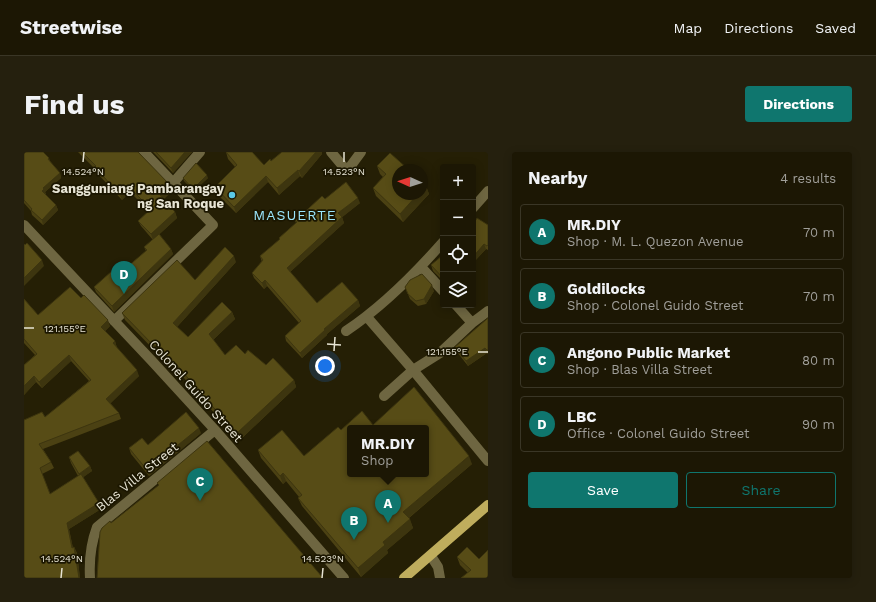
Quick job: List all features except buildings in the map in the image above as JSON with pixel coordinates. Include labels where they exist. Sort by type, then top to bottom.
[{"type":"main road","points":[[404,578],[488,505]]},
{"type":"street","points":[[114,321],[213,225],[144,152]]},
{"type":"street","points":[[173,183],[200,152]]},
{"type":"street","points":[[332,152],[347,171],[361,152]]},
{"type":"street","points":[[476,205],[488,191]]},
{"type":"street","name":"Colonel Guido Street","points":[[24,225],[215,430],[344,578]]},
{"type":"street","points":[[346,331],[367,317],[421,266],[440,245]]},
{"type":"street","points":[[421,266],[440,288]]},
{"type":"street","points":[[459,308],[472,323]]},
{"type":"street","points":[[384,396],[413,370],[440,353],[472,323],[488,312]]},
{"type":"street","points":[[367,317],[488,461]]},
{"type":"street","name":"Blas Villa Street","points":[[90,578],[93,540],[97,526],[215,430]]},
{"type":"street","points":[[431,556],[438,567],[440,578]]},
{"type":"place","name":"Sangguniang Pambarangay ng San Roque","points":[[232,195]]},
{"type":"place","name":"LBC","points":[[124,294]]},
{"type":"place","name":"Angono Public Market","points":[[200,501]]},
{"type":"place","name":"MR.DIY","points":[[388,523]]},
{"type":"place","name":"Goldilocks","points":[[354,540]]},
{"type":"district","name":"MASUERTE","points":[[295,215]]}]
